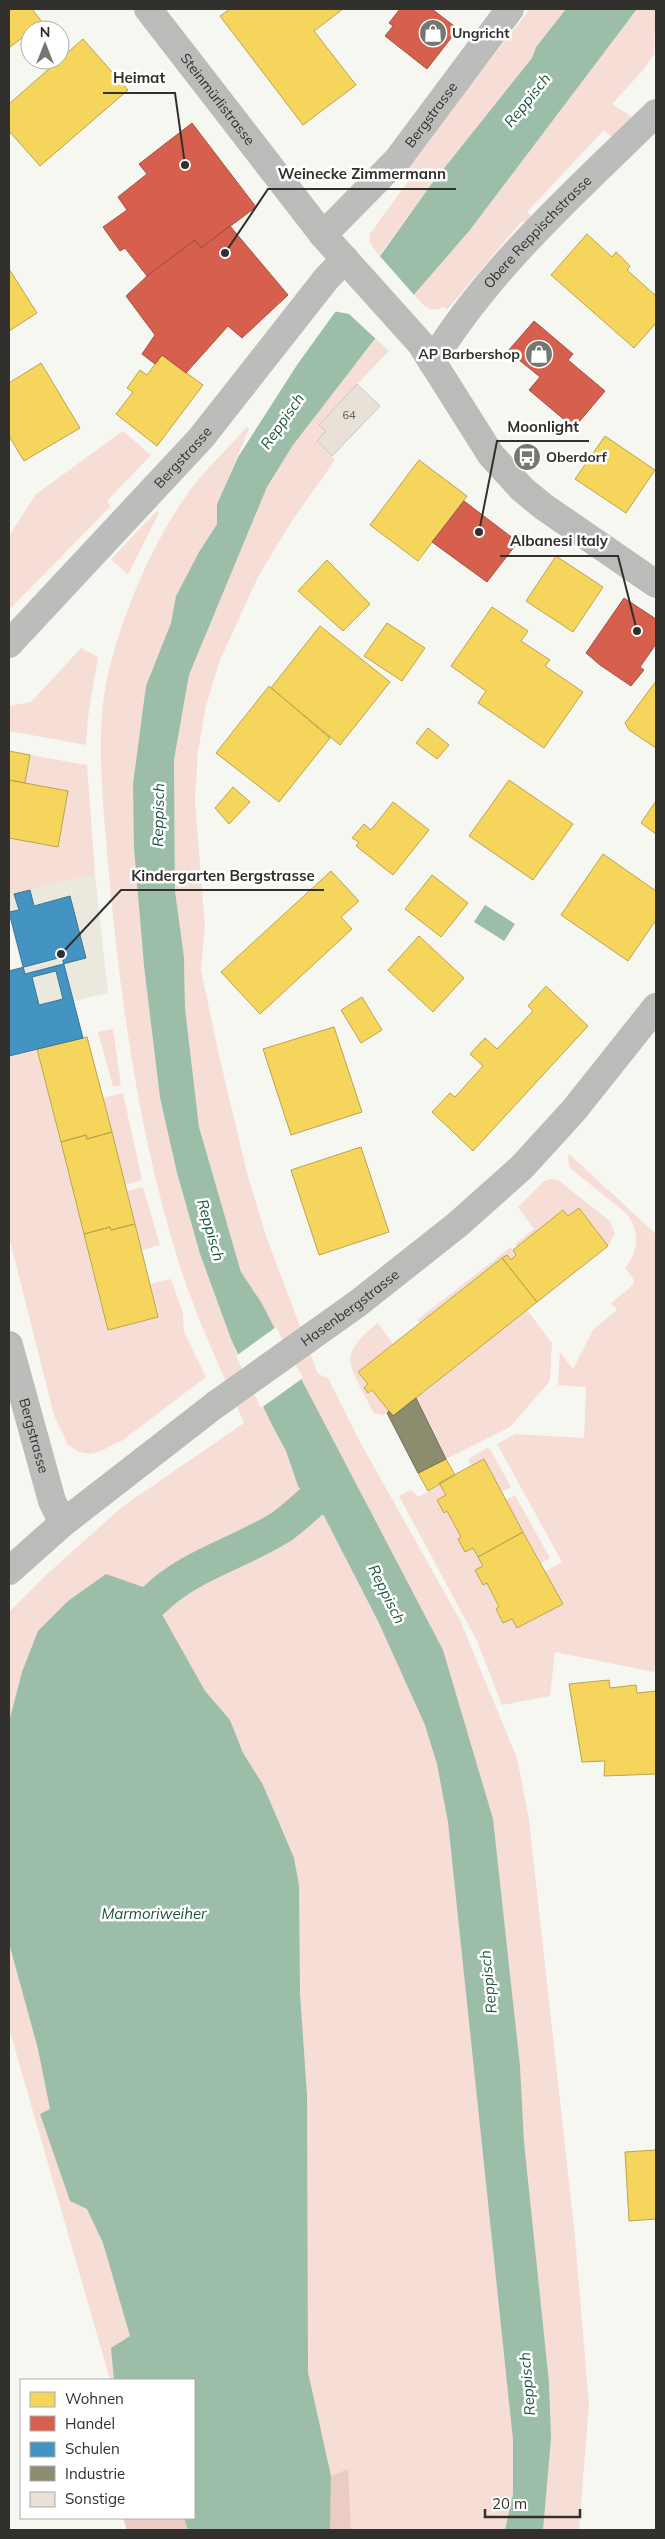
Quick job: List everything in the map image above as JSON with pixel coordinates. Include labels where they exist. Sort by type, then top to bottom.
[{"type":"street","name":"Steinmürlistrasse","points":[[148,9],[323,235],[421,344],[491,455],[522,489],[656,584]]},
{"type":"street","name":"Bergstrasse","points":[[323,235],[398,159],[510,9]]},
{"type":"street","name":"Obere Reppischstrasse","points":[[432,362],[448,335],[531,235],[656,113]]},
{"type":"street","name":"Bergstrasse","points":[[9,644],[202,438],[326,279],[350,266]]},
{"type":"street","name":"Hasenbergstrasse","points":[[9,1571],[63,1523],[215,1405],[357,1304],[457,1225],[522,1167],[574,1110],[656,1007]]},
{"type":"street","name":"Bergstrasse","points":[[9,1345],[52,1501],[63,1523]]},
{"type":"shaded area","points":[[530,9],[566,9],[536,47],[532,58],[430,186],[379,256],[370,243],[370,234],[414,173],[406,167]]},
{"type":"shaded area","points":[[637,9],[656,9],[654,54],[644,69],[612,104],[632,117],[612,137],[604,130],[527,212],[536,220],[521,222],[447,310],[443,307],[435,310],[431,309],[420,302],[414,295],[418,289],[470,230]]},
{"type":"shaded area","points":[[376,339],[389,351],[319,424],[326,431],[317,442],[335,460],[293,519],[258,577],[220,660],[206,706],[198,751],[195,801],[205,927],[201,970],[247,1173],[266,1236],[318,1374],[328,1378],[360,1442],[460,1620],[517,1758],[529,1819],[575,2237],[589,2405],[579,2530],[188,2530],[184,2519],[195,2519],[195,2379],[110,2379],[9,2028],[9,1612],[45,1576],[122,1507],[244,1423],[200,1322],[178,1260],[164,1211],[141,1113],[118,964],[108,864],[101,760],[101,734],[106,683],[126,614],[144,571],[165,529],[190,490],[247,427],[249,429],[217,504],[217,524],[199,552],[176,596],[171,623],[161,651],[134,849],[144,966],[160,1098],[177,1173],[200,1254],[231,1339],[264,1409],[261,1302],[241,1272],[199,1127],[185,1008],[184,957],[175,891],[174,760],[189,675],[267,487],[293,445]]},
{"type":"shaded area","points":[[123,431],[151,455],[107,501],[111,506],[9,610],[9,536],[36,494]]},
{"type":"shaded area","points":[[157,511],[159,513],[128,575],[111,559]]},
{"type":"shaded area","points":[[81,648],[98,657],[88,717],[86,745],[9,731],[9,706],[31,702]]},
{"type":"shaded area","points":[[30,755],[87,765],[95,874],[9,895],[9,838],[58,846],[68,791],[25,783]]},
{"type":"shaded area","points":[[95,874],[108,993],[32,1011],[9,915],[9,895]]},
{"type":"shaded area","points":[[113,1029],[121,1085],[113,1087],[98,1032]]},
{"type":"shaded area","points":[[37,1049],[108,1330],[158,1317],[150,1284],[171,1279],[183,1313],[184,1332],[206,1377],[123,1440],[91,1454],[79,1452],[68,1445],[54,1415],[9,1237],[9,1056]]},
{"type":"shaded area","points":[[123,1093],[142,1180],[125,1185],[103,1098]]},
{"type":"shaded area","points":[[569,1154],[656,1234],[656,1660],[654,1672],[555,1652],[550,1696],[502,1705],[477,1641],[399,1496],[411,1490],[418,1497],[440,1485],[446,1495],[437,1500],[447,1511],[461,1537],[458,1540],[465,1552],[473,1548],[483,1566],[475,1570],[483,1585],[487,1583],[499,1607],[496,1609],[503,1623],[512,1619],[518,1628],[563,1604],[545,1572],[562,1562],[497,1444],[515,1434],[584,1438],[586,1387],[558,1385],[560,1352],[573,1369],[593,1330],[617,1310],[611,1303],[633,1285],[633,1278],[625,1268],[633,1255],[636,1241],[634,1228],[627,1214],[570,1168]]},
{"type":"shaded area","points":[[550,1179],[558,1180],[610,1221],[615,1234],[608,1246],[579,1208],[568,1216],[563,1211],[517,1246],[515,1244],[534,1229],[518,1207],[543,1182]]},
{"type":"shaded area","points":[[143,1187],[160,1245],[142,1250],[127,1191]]},
{"type":"shaded area","points":[[511,1247],[516,1255],[511,1260],[507,1255],[502,1258],[420,1323],[417,1320]]},
{"type":"shaded area","points":[[527,1310],[552,1343],[550,1381],[510,1427],[446,1459],[416,1398]]},
{"type":"shaded area","points":[[378,1323],[393,1344],[358,1372],[368,1384],[364,1388],[368,1393],[372,1390],[389,1411],[383,1415],[374,1413],[372,1410],[353,1372],[351,1363],[351,1354],[356,1345]]},
{"type":"shaded area","points":[[487,1448],[490,1449],[511,1487],[502,1492],[484,1459],[471,1466],[468,1459]]},
{"type":"shaded area","points":[[515,1495],[550,1558],[541,1563],[506,1500]]},
{"type":"shaded area","points":[[348,2469],[351,2530],[330,2530],[331,2476]]},
{"type":"shaded area","points":[[123,2519],[184,2519],[188,2530],[127,2530]]},
{"type":"water","name":"Reppisch","points":[[566,9],[637,9],[470,230],[371,344],[293,445],[267,487],[189,675],[174,760],[175,891],[184,957],[185,1008],[199,1127],[241,1272],[261,1302],[443,1650],[493,1819],[520,2066],[524,2142],[549,2383],[551,2438],[543,2530],[505,2530],[513,2494],[513,2440],[448,1822],[437,1764],[425,1725],[378,1621],[324,1516],[298,1486],[286,1451],[231,1339],[200,1254],[177,1173],[160,1098],[144,966],[134,849],[133,784],[146,686],[171,623],[176,596],[199,552],[217,524],[217,504],[238,457],[297,365],[333,315],[383,252],[430,186],[532,58],[536,47]]},
{"type":"water","points":[[485,905],[515,924],[504,941],[474,922]]},
{"type":"water","name":"Marmoriweiher","points":[[106,1574],[146,1588],[205,1691],[230,1720],[243,1753],[263,1785],[294,1858],[299,1885],[300,1994],[307,2095],[308,2372],[331,2476],[330,2530],[188,2530],[184,2519],[195,2519],[195,2379],[114,2379],[111,2348],[130,2336],[103,2243],[87,2209],[70,2201],[40,2114],[50,2109],[38,2049],[9,1943],[9,1722],[22,1672],[38,1631],[68,1601]]},
{"type":"pier","points":[[378,254],[415,296],[377,340],[349,314],[333,311]]},
{"type":"pier","points":[[276,1327],[303,1378],[261,1408],[236,1356]]},
{"type":"building: Wohnen","points":[[9,9],[32,9],[40,20],[20,20],[20,39],[9,48]]},
{"type":"building: Wohnen","points":[[230,9],[343,9],[314,31],[356,85],[303,125],[220,16]]},
{"type":"building: Wohnen","points":[[83,39],[128,90],[40,166],[9,131],[9,104],[48,70],[70,70],[70,50]]},
{"type":"building: Wohnen","points":[[587,234],[612,257],[616,252],[630,266],[627,270],[656,296],[656,323],[634,348],[551,275]]},
{"type":"building: Wohnen","points":[[9,269],[37,313],[9,331]]},
{"type":"building: Wohnen","points":[[162,355],[203,385],[157,446],[116,414],[133,392],[127,388],[140,370],[147,375]]},
{"type":"building: Wohnen","points":[[41,363],[80,428],[24,461],[9,436],[9,383]]},
{"type":"building: Wohnen","points":[[605,436],[655,470],[626,513],[575,479]]},
{"type":"building: Wohnen","points":[[419,460],[467,496],[418,561],[370,525]]},
{"type":"building: Wohnen","points":[[556,556],[603,587],[573,632],[526,601]]},
{"type":"building: Wohnen","points":[[327,560],[370,604],[343,631],[298,591]]},
{"type":"building: Wohnen","points":[[492,607],[528,631],[521,641],[550,660],[545,666],[583,692],[544,748],[478,703],[486,691],[451,666]]},
{"type":"building: Wohnen","points":[[387,623],[425,648],[402,681],[364,656]]},
{"type":"building: Wohnen","points":[[320,626],[390,682],[340,745],[271,688]]},
{"type":"building: Wohnen","points":[[656,681],[656,748],[629,730],[625,723]]},
{"type":"building: Wohnen","points":[[269,686],[330,738],[279,802],[216,753]]},
{"type":"building: Wohnen","points":[[428,728],[449,745],[437,759],[416,743]]},
{"type":"building: Wohnen","points":[[9,751],[30,755],[25,783],[9,780]]},
{"type":"building: Wohnen","points":[[9,780],[68,791],[58,847],[9,838]]},
{"type":"building: Wohnen","points":[[509,780],[573,824],[533,880],[469,836]]},
{"type":"building: Wohnen","points":[[233,787],[250,802],[229,824],[215,808]]},
{"type":"building: Wohnen","points":[[656,801],[656,834],[641,823]]},
{"type":"building: Wohnen","points":[[393,802],[429,830],[393,875],[356,846],[359,842],[352,838],[364,824],[371,830]]},
{"type":"building: Wohnen","points":[[603,854],[656,891],[656,920],[628,961],[561,915]]},
{"type":"building: Wohnen","points":[[331,871],[359,901],[341,917],[352,929],[260,1014],[221,972]]},
{"type":"building: Wohnen","points":[[432,875],[468,903],[441,937],[405,909]]},
{"type":"building: Wohnen","points":[[419,936],[464,978],[433,1012],[388,970]]},
{"type":"building: Wohnen","points":[[546,986],[588,1026],[473,1151],[432,1112],[450,1093],[455,1097],[483,1066],[470,1054],[485,1038],[497,1049],[533,1011],[528,1006]]},
{"type":"building: Wohnen","points":[[362,997],[382,1030],[361,1043],[341,1010]]},
{"type":"building: Wohnen","points":[[334,1027],[362,1112],[291,1135],[263,1049]]},
{"type":"building: Wohnen","points":[[87,1037],[112,1132],[87,1139],[86,1135],[61,1142],[37,1049]]},
{"type":"building: Wohnen","points":[[112,1132],[135,1224],[111,1230],[110,1227],[84,1234],[61,1142],[86,1135],[87,1139]]},
{"type":"building: Wohnen","points":[[361,1147],[389,1232],[319,1255],[291,1170]]},
{"type":"building: Wohnen","points":[[579,1208],[608,1246],[537,1302],[502,1258],[507,1255],[511,1260],[516,1255],[513,1250],[563,1210],[568,1216]]},
{"type":"building: Wohnen","points":[[135,1224],[158,1317],[108,1330],[84,1234],[110,1227],[111,1230]]},
{"type":"building: Wohnen","points":[[502,1258],[537,1302],[393,1416],[372,1390],[368,1393],[364,1388],[368,1384],[358,1372]]},
{"type":"building: Wohnen","points":[[446,1459],[455,1475],[428,1491],[418,1473]]},
{"type":"building: Wohnen","points":[[484,1459],[523,1532],[478,1557],[473,1548],[465,1552],[458,1539],[461,1537],[447,1511],[444,1513],[437,1500],[446,1495],[439,1483]]},
{"type":"building: Wohnen","points":[[523,1532],[563,1604],[517,1628],[512,1619],[503,1623],[496,1609],[499,1607],[487,1583],[483,1585],[475,1570],[483,1566],[478,1557]]},
{"type":"building: Wohnen","points":[[609,1680],[610,1688],[636,1685],[637,1693],[656,1691],[656,1774],[604,1776],[605,1761],[582,1762],[569,1684]]},
{"type":"building: Wohnen","points":[[656,2150],[656,2219],[629,2221],[625,2152]]},
{"type":"building: Handel","points":[[400,9],[432,9],[458,29],[427,69],[385,36],[393,26],[389,23]]},
{"type":"building: Handel","points":[[192,123],[256,207],[201,248],[195,240],[147,276],[125,248],[120,251],[103,227],[127,210],[118,197],[147,174],[139,164]]},
{"type":"building: Handel","points":[[230,226],[288,295],[242,338],[228,326],[186,373],[162,355],[155,364],[142,354],[155,335],[126,296],[147,276],[195,240],[201,248]]},
{"type":"building: Handel","points":[[534,321],[573,354],[568,360],[605,391],[574,428],[529,390],[540,377],[508,351]]},
{"type":"building: Handel","points":[[464,501],[518,542],[487,582],[432,542]]},
{"type":"building: Handel","points":[[624,598],[656,619],[656,644],[640,667],[644,670],[631,686],[586,653]]},
{"type":"building: Schulen","points":[[30,890],[34,906],[70,896],[86,958],[25,974],[9,912],[19,910],[14,894]]},
{"type":"building: Schulen","points":[[62,957],[83,1038],[9,1056],[9,971]],"holes":[[[56,971],[63,999],[39,1005],[32,977]]]},
{"type":"building: Industrie","points":[[416,1398],[446,1459],[418,1473],[387,1413],[389,1411],[393,1416]]},
{"type":"building: Sonstige","points":[[357,384],[380,406],[332,456],[317,441],[326,431],[319,425]]},
{"type":"waterway","points":[[154,1600],[183,1577],[281,1527],[331,1485]]},
{"type":"place","name":"Ungricht","points":[[433,33]]},
{"type":"place","name":"Heimat","points":[[185,165]]},
{"type":"place","name":"Weinecke Zimmermann","points":[[225,253]]},
{"type":"place","name":"AP Barbershop","points":[[539,354]]},
{"type":"place","name":"Oberdorf","points":[[527,457]]},
{"type":"place","name":"Moonlight","points":[[479,532]]},
{"type":"place","name":"Albanesi Italy","points":[[637,631]]},
{"type":"place","name":"Kindergarten Bergstrasse","points":[[61,954]]}]
